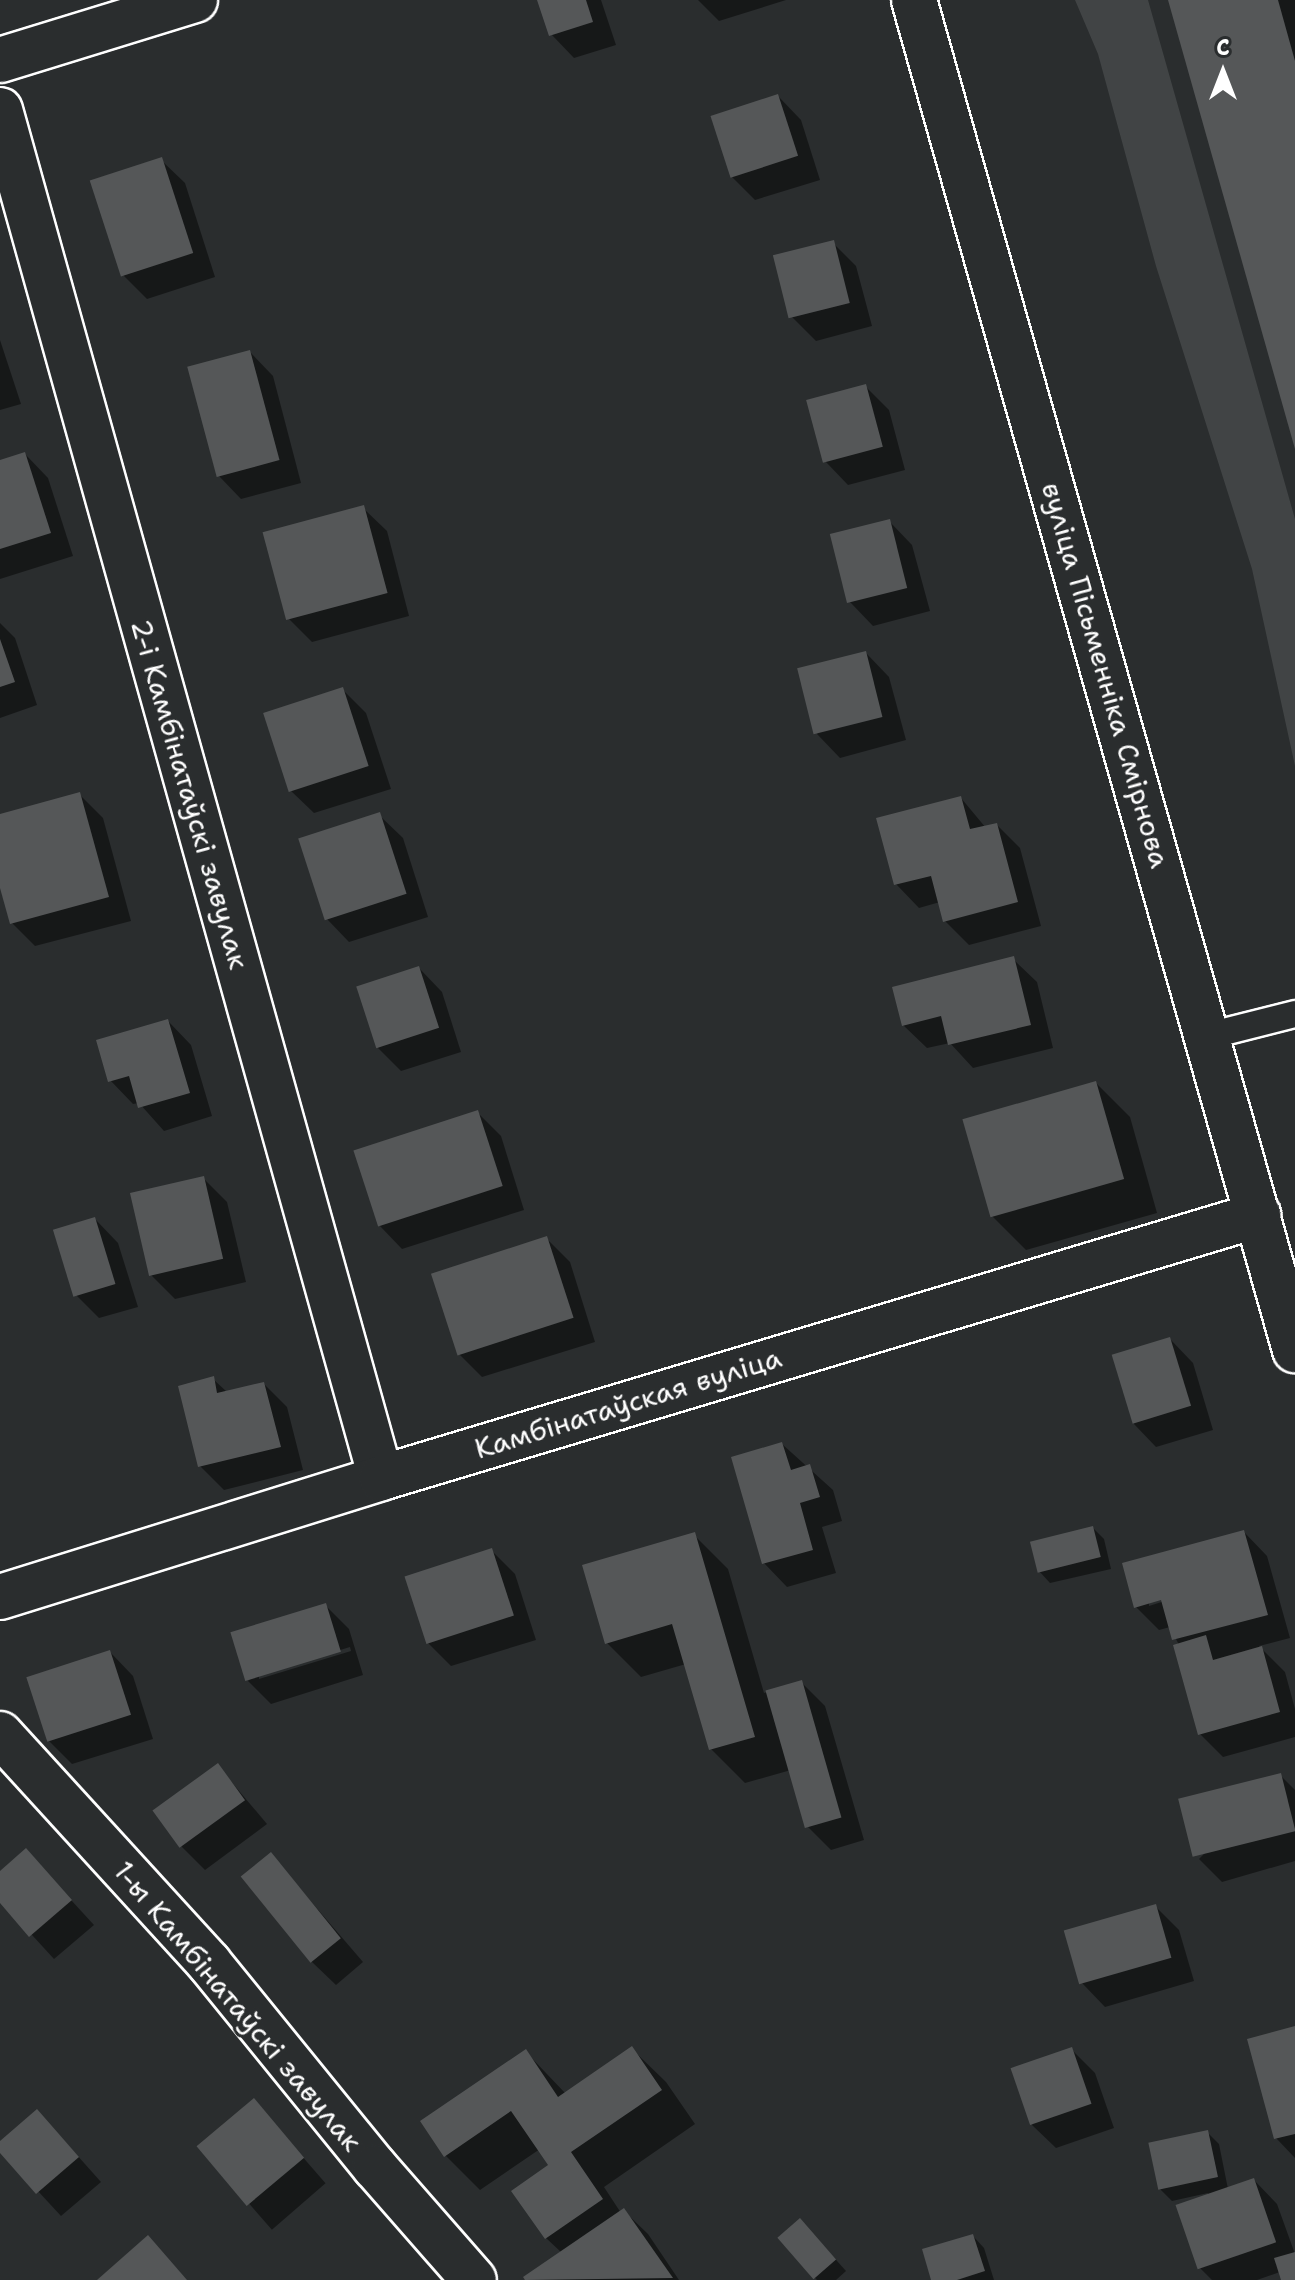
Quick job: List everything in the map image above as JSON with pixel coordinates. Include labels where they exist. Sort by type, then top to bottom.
[{"type":"street","points":[[0,60],[195,0]]},
{"type":"street","name":"вуліца Пісьменніка Смірнова","points":[[914,0],[1295,1350]]},
{"type":"street","name":"2-і Камбінатаўскі завулак","points":[[0,110],[381,1478]]},
{"type":"street","name":"Камбінатаўская вуліца","points":[[0,1597],[381,1478],[1258,1215]]},
{"type":"street","name":"1-ы Камбінатаўскі завулак","points":[[0,1734],[209,1963],[375,2167],[474,2280]]},
{"type":"lane","points":[[1208,1036],[1295,1014]]},
{"type":"shaded area","points":[[1075,0],[1148,0],[1295,519],[1295,766],[1252,569],[1156,266],[1098,54]]},
{"type":"building","points":[[537,0],[586,0],[593,22],[549,36]]},
{"type":"building","points":[[1168,0],[1278,0],[1295,61],[1295,449]]},
{"type":"building","points":[[778,94],[798,156],[731,178],[710,116]]},
{"type":"building","points":[[162,157],[193,253],[121,277],[90,180]]},
{"type":"building","points":[[834,240],[850,303],[789,318],[773,255]]},
{"type":"building","points":[[250,350],[280,460],[217,477],[187,367]]},
{"type":"building","points":[[866,384],[883,447],[823,463],[806,400]]},
{"type":"building","points":[[25,452],[51,533],[0,549],[0,460]]},
{"type":"building","points":[[364,505],[388,593],[286,620],[263,532]]},
{"type":"building","points":[[890,519],[907,588],[847,603],[830,534]]},
{"type":"building","points":[[0,639],[15,682],[0,687]]},
{"type":"building","points":[[866,651],[882,717],[814,734],[797,668]]},
{"type":"building","points":[[343,687],[369,766],[289,792],[263,713]]},
{"type":"building","points":[[80,792],[109,897],[10,924],[0,888],[0,814]]},
{"type":"building","points":[[961,796],[970,829],[997,823],[1018,902],[943,922],[931,876],[894,885],[876,818]]},
{"type":"building","points":[[380,812],[407,894],[325,920],[298,839]]},
{"type":"building","points":[[1014,956],[1031,1025],[948,1045],[941,1016],[902,1026],[892,987]]},
{"type":"building","points":[[419,966],[439,1028],[376,1048],[356,986]]},
{"type":"building","points":[[168,1019],[190,1093],[138,1108],[129,1076],[108,1082],[96,1040]]},
{"type":"building","points":[[1096,1081],[1124,1179],[990,1217],[962,1119]]},
{"type":"building","points":[[478,1110],[503,1186],[378,1227],[353,1150]]},
{"type":"building","points":[[204,1176],[223,1259],[149,1276],[130,1193]]},
{"type":"building","points":[[95,1217],[115,1284],[73,1297],[53,1230]]},
{"type":"building","points":[[547,1236],[574,1318],[458,1355],[431,1274]]},
{"type":"building","points":[[1170,1337],[1191,1406],[1133,1424],[1112,1355]]},
{"type":"building","points":[[214,1376],[217,1393],[264,1382],[281,1447],[198,1467],[178,1386]]},
{"type":"building","points":[[782,1442],[791,1470],[810,1464],[820,1497],[800,1503],[813,1550],[762,1564],[731,1457]]},
{"type":"building","points":[[1093,1526],[1101,1557],[1038,1573],[1030,1542]]},
{"type":"building","points":[[1244,1530],[1268,1615],[1172,1640],[1161,1600],[1134,1608],[1122,1563]]},
{"type":"building","points":[[695,1532],[755,1737],[709,1750],[672,1624],[605,1644],[582,1565]]},
{"type":"building","points":[[492,1548],[514,1616],[426,1644],[405,1576]]},
{"type":"building","points":[[326,1603],[341,1652],[245,1681],[230,1632]]},
{"type":"building","points":[[1206,1635],[1213,1660],[1262,1646],[1280,1712],[1198,1735],[1173,1645]]},
{"type":"building","points":[[110,1650],[131,1715],[47,1742],[26,1677]]},
{"type":"building","points":[[802,1680],[841,1817],[805,1828],[765,1690]]},
{"type":"building","points":[[218,1763],[245,1800],[180,1848],[152,1811]]},
{"type":"building","points":[[1281,1773],[1295,1831],[1193,1857],[1178,1799]]},
{"type":"building","points":[[26,1848],[72,1900],[29,1937],[0,1903],[0,1871]]},
{"type":"building","points":[[271,1852],[341,1938],[311,1963],[241,1877]]},
{"type":"building","points":[[1156,1904],[1171,1958],[1079,1984],[1064,1930]]},
{"type":"building","points":[[1295,2026],[1295,2134],[1274,2139],[1247,2039]]},
{"type":"building","points":[[632,2046],[662,2090],[571,2152],[603,2199],[545,2239],[511,2191],[548,2165],[511,2111],[444,2157],[420,2121],[526,2049],[558,2097]]},
{"type":"building","points":[[1072,2047],[1092,2104],[1030,2125],[1011,2068]]},
{"type":"building","points":[[254,2098],[304,2158],[247,2206],[197,2146]]},
{"type":"building","points":[[37,2109],[79,2157],[36,2194],[0,2153],[0,2141]]},
{"type":"building","points":[[1208,2130],[1218,2177],[1158,2190],[1148,2143]]},
{"type":"building","points":[[1254,2178],[1276,2242],[1198,2269],[1176,2205]]},
{"type":"building","points":[[624,2208],[673,2278],[525,2280],[523,2277]]},
{"type":"building","points":[[800,2218],[836,2260],[813,2279],[777,2238]]},
{"type":"building","points":[[973,2234],[985,2271],[957,2280],[931,2280],[922,2249]]},
{"type":"building","points":[[148,2235],[187,2280],[97,2280]]},
{"type":"building","points":[[1295,2252],[1295,2280],[1281,2280],[1274,2258]]}]
